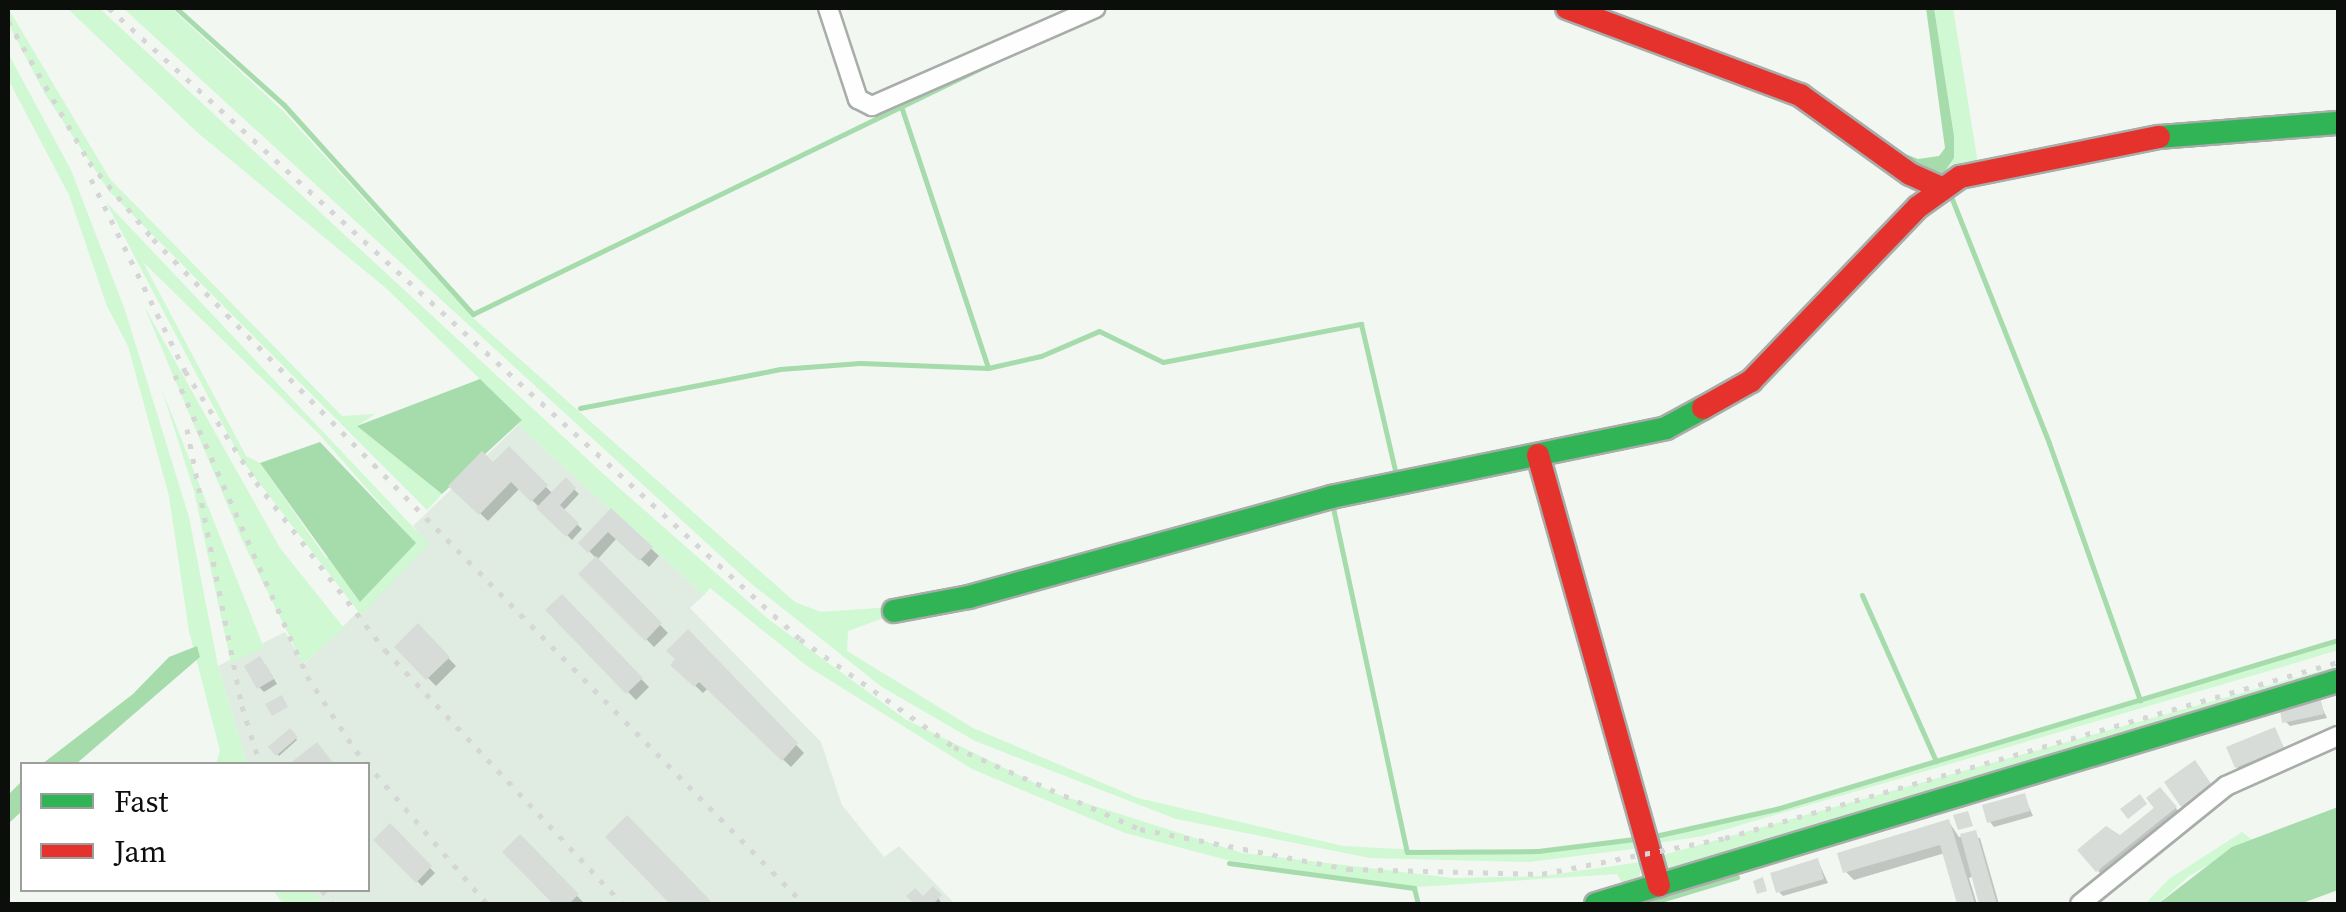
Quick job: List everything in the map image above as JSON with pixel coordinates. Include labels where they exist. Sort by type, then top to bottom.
[{"type":"street","points":[[828,8],[858,99],[872,106],[1095,8]]},
{"type":"street","points":[[1567,8],[1800,95],[1910,174],[1942,188]]},
{"type":"street","points":[[894,610],[969,597],[1331,497],[1666,428],[1724,400],[1802,335],[1942,188],[1996,165],[2181,132],[2338,122]]},
{"type":"street","points":[[1538,455],[1659,886]]},
{"type":"street","points":[[1596,904],[2338,682]]},
{"type":"street","points":[[2080,904],[2226,786],[2338,736]]},
{"type":"shaded area","points":[[8,8],[110,179],[342,416],[375,414],[357,426],[442,494],[427,510],[109,191],[45,94],[8,23]]},
{"type":"shaded area","points":[[67,8],[99,8],[610,480],[768,619],[905,719],[1057,794],[1242,853],[1453,878],[1543,876],[1641,862],[1639,880],[1624,887],[1617,874],[1416,887],[1227,860],[1125,833],[972,769],[807,666],[710,588],[704,595],[518,425],[521,419],[387,289],[198,133]]},
{"type":"shaded area","points":[[123,8],[171,8],[282,110],[473,318],[795,602],[821,612],[891,607],[892,615],[848,631],[847,651],[973,728],[1138,798],[1343,846],[1493,854],[1639,841],[1640,848],[1529,862],[1370,858],[1176,819],[975,741],[882,687],[748,581]]},
{"type":"shaded area","points":[[1574,8],[1799,90],[1937,181],[1954,158],[1954,136],[1934,8],[1953,8],[1978,164],[1937,183],[1927,181],[1800,93]]},
{"type":"shaded area","points":[[1926,8],[1934,8],[1954,136],[1954,158],[1938,181],[1876,142],[1918,159],[1939,156],[1945,148]]},
{"type":"shaded area","points":[[8,53],[71,170],[125,310],[189,517],[218,666],[246,762],[217,762],[220,751],[189,631],[169,496],[128,346],[107,306],[69,195],[8,79]]},
{"type":"shaded area","points":[[106,202],[429,544],[361,615],[241,459]],"holes":[[[143,262],[319,434],[415,543],[326,558],[260,463],[246,456]]]},
{"type":"shaded area","points":[[144,306],[280,548],[344,628],[303,664],[243,542]]},
{"type":"shaded area","points":[[480,379],[522,420],[442,494],[357,426]]},
{"type":"shaded area","points":[[162,390],[264,648],[231,663],[194,491]]},
{"type":"shaded area","points":[[518,425],[704,595],[690,608],[821,742],[842,805],[884,857],[899,846],[955,904],[323,904],[314,892],[370,892],[370,762],[246,762],[218,666],[285,632],[304,664],[428,544],[413,526]]},
{"type":"shaded area","points":[[320,442],[416,543],[360,602],[260,463]]},
{"type":"shaded area","points":[[2338,641],[2338,650],[2282,667],[1703,836],[1651,844],[1650,839],[1776,811]]},
{"type":"shaded area","points":[[197,646],[200,657],[78,762],[45,762],[133,694],[169,657]]},
{"type":"shaded area","points":[[2338,666],[2338,671],[1666,871],[1656,857]]},
{"type":"shaded area","points":[[20,783],[20,813],[8,824],[8,795]]},
{"type":"shaded area","points":[[2338,807],[2338,890],[2300,904],[2158,904],[2232,847]]},
{"type":"shaded area","points":[[2242,832],[2252,840],[2189,876],[2158,904],[2145,904],[2169,879]]},
{"type":"shaded area","points":[[274,892],[314,892],[323,904],[283,904]]},
{"type":"building","points":[[509,446],[548,485],[531,502],[511,482],[479,515],[448,486],[482,451],[493,462]]},
{"type":"building","points":[[566,477],[576,488],[560,505],[579,523],[566,537],[536,508]]},
{"type":"building","points":[[611,508],[653,547],[639,561],[608,532],[588,553],[578,543]]},
{"type":"building","points":[[596,556],[662,623],[645,641],[578,574]]},
{"type":"building","points":[[562,594],[643,678],[626,694],[545,610]]},
{"type":"building","points":[[418,623],[450,657],[426,680],[394,647]]},
{"type":"building","points":[[688,629],[798,743],[782,761],[699,682],[694,687],[670,665],[675,659],[666,651]]},
{"type":"building","points":[[260,656],[274,679],[257,689],[244,666]]},
{"type":"building","points":[[282,695],[288,707],[272,716],[265,704]]},
{"type":"building","points":[[2321,700],[2324,714],[2282,723],[2280,710]]},
{"type":"building","points":[[2275,727],[2284,748],[2235,768],[2226,747]]},
{"type":"building","points":[[290,728],[298,737],[276,756],[268,747]]},
{"type":"building","points":[[317,742],[332,762],[292,762]]},
{"type":"building","points":[[2195,760],[2212,785],[2181,807],[2164,782]]},
{"type":"building","points":[[2160,787],[2177,807],[2096,872],[2077,850],[2106,826],[2120,835],[2154,808],[2146,798]]},
{"type":"building","points":[[2025,793],[2030,811],[1987,823],[1982,805]]},
{"type":"building","points":[[2140,794],[2147,804],[2128,819],[2120,809]]},
{"type":"building","points":[[1968,811],[1973,826],[1958,830],[1953,815]]},
{"type":"building","points":[[627,815],[711,901],[708,904],[670,904],[605,837]]},
{"type":"building","points":[[1949,819],[1975,904],[1957,904],[1940,845],[1843,873],[1837,853]]},
{"type":"building","points":[[390,823],[432,866],[416,883],[373,840]]},
{"type":"building","points":[[1976,830],[1997,904],[1979,904],[1960,834]]},
{"type":"building","points":[[520,834],[579,894],[569,904],[553,904],[502,852]]},
{"type":"building","points":[[1818,858],[1824,879],[1776,893],[1770,873]]},
{"type":"building","points":[[1763,877],[1767,891],[1757,894],[1753,881]]},
{"type":"building","points":[[933,886],[942,895],[933,904],[914,904],[906,896],[915,888],[923,896]]},
{"type":"waterway","points":[[176,8],[284,105],[473,314],[997,60]]},
{"type":"waterway","points":[[901,106],[988,368]]},
{"type":"waterway","points":[[1950,194],[2049,443],[2140,700]]},
{"type":"waterway","points":[[580,408],[780,369],[860,363],[988,368],[1041,356],[1099,331],[1163,362],[1361,324],[1396,475]]},
{"type":"waterway","points":[[1332,503],[1407,852],[1538,851],[1634,839]]},
{"type":"waterway","points":[[1862,595],[1936,761]]},
{"type":"waterway","points":[[1655,836],[1776,809],[2338,640]]},
{"type":"waterway","points":[[1229,863],[1414,888],[1418,904]]},
{"type":"waterway","points":[[1647,904],[1737,877]]},
{"type":"railway","points":[[109,8],[800,639],[954,747],[1140,829],[1348,869],[1542,874],[1725,838],[2338,662]]},
{"type":"railway","points":[[8,21],[89,162],[153,239],[804,904]]},
{"type":"railway","points":[[91,179],[185,371],[256,482],[385,650],[623,904]]},
{"type":"railway","points":[[175,375],[307,676],[365,762]]},
{"type":"railway","points":[[187,429],[242,706],[259,762]]},
{"type":"railway","points":[[370,767],[487,904]]},
{"type":"railway","points":[[324,892],[333,904]]},
{"type":"traffic: fast","points":[[2159,137],[2338,123]]},
{"type":"traffic: fast","points":[[894,611],[969,597],[1331,497],[1666,428],[1703,408]]},
{"type":"traffic: fast","points":[[1596,904],[2338,681]]},
{"type":"traffic: jam","points":[[1567,8],[1800,95],[1910,174],[1941,188]]},
{"type":"traffic: jam","points":[[1703,408],[1751,381],[1918,207],[1960,177],[2159,137]]},
{"type":"traffic: jam","points":[[1538,455],[1659,885]]}]
